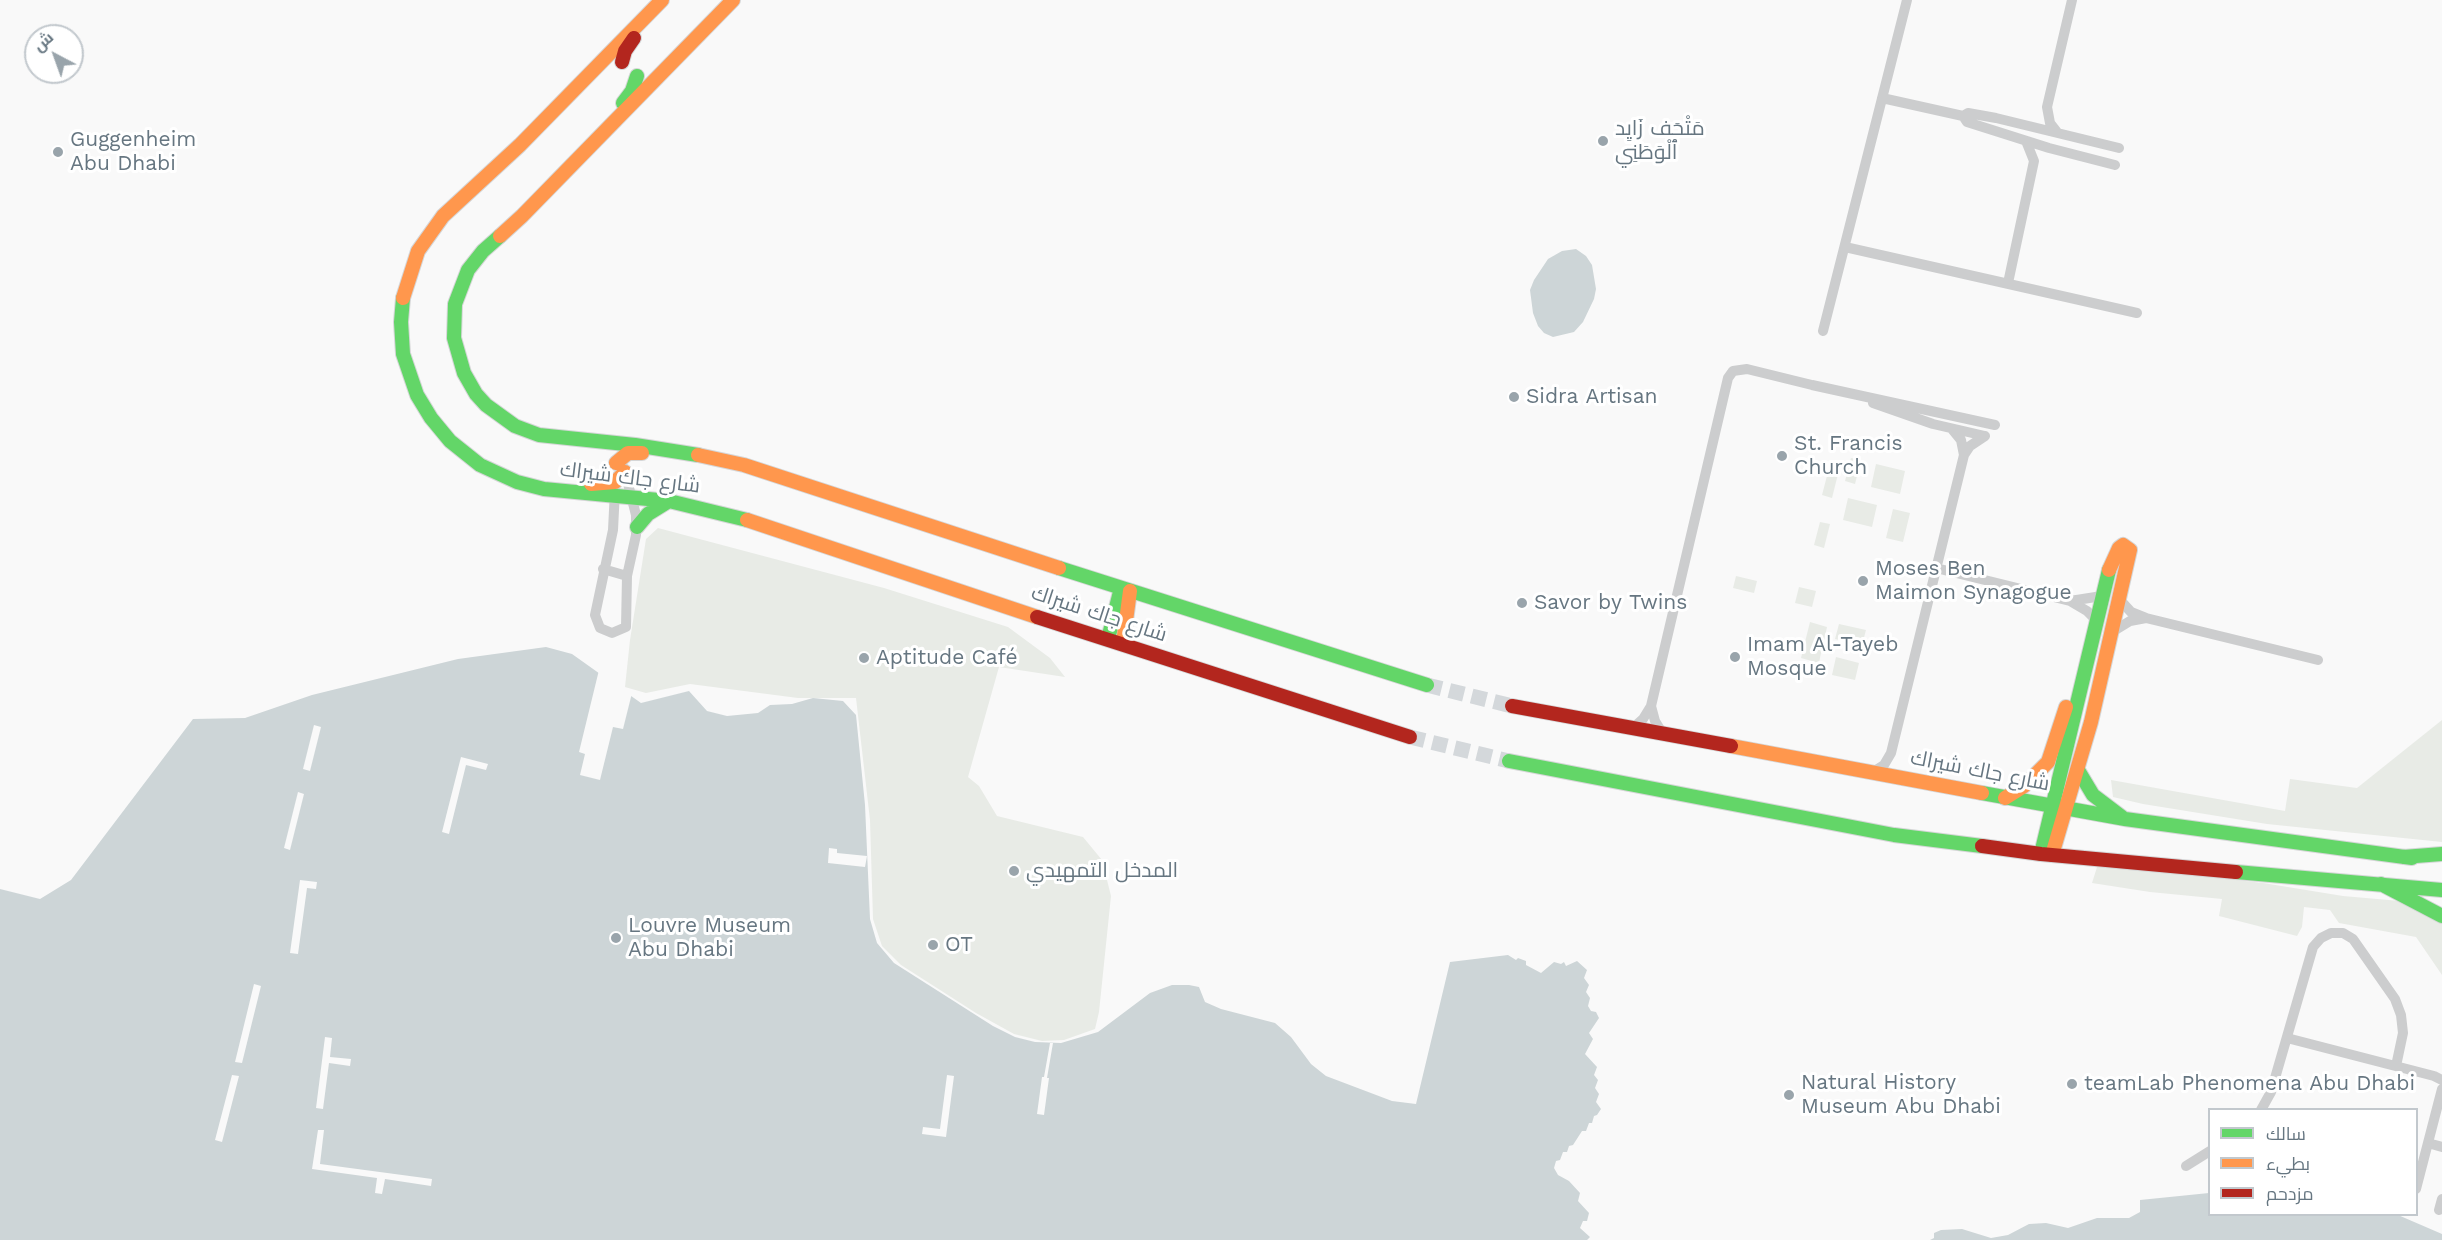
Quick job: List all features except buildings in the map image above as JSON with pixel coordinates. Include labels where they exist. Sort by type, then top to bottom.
[{"type":"main road","name":"شارع جاك شيراك","points":[[662,0],[520,145],[443,216],[425,239],[412,264],[404,292],[401,322],[407,369],[417,395],[431,418],[450,441],[469,458],[492,472],[531,486],[619,465],[706,456],[764,472],[890,515],[1427,685]]},
{"type":"main road","points":[[622,62],[625,51],[632,40],[672,0]]},
{"type":"main road","name":"شارع جاك شيراك","points":[[733,0],[522,216],[483,251],[468,270],[455,304],[453,326],[457,349],[470,384],[486,405],[504,420],[619,465],[630,496],[669,501],[744,519],[865,561],[1410,737]]},
{"type":"main road","points":[[611,51],[648,87]]},
{"type":"main road","points":[[555,182],[566,161],[629,96],[637,76]]},
{"type":"main road","points":[[637,526],[655,509],[669,501]]},
{"type":"main road","points":[[2124,545],[2130,553],[2078,770],[2067,808],[2046,855],[2052,805],[2107,574],[2119,548],[2124,545]]},
{"type":"main road","points":[[1108,639],[1126,590]]},
{"type":"main road","points":[[1123,643],[1126,590]]},
{"type":"main road","points":[[2005,798],[2024,786],[2048,762],[2071,685],[2086,665]]},
{"type":"main road","name":"شارع جاك شيراك","points":[[1512,706],[2125,819],[2442,861]]},
{"type":"main road","points":[[1509,761],[1894,835],[2046,855],[2442,890]]},
{"type":"main road","points":[[2078,770],[2093,795],[2125,819]]},
{"type":"main road","points":[[2403,857],[2442,854]]},
{"type":"main road","points":[[2421,887],[2442,881]]},
{"type":"main road","points":[[2381,885],[2442,916]]},
{"type":"street","points":[[1823,331],[1907,0]]},
{"type":"street","points":[[2057,132],[2050,123],[2048,107],[2072,0]]},
{"type":"street","points":[[1882,98],[1963,116],[1968,113],[2120,148]]},
{"type":"street","points":[[2029,126],[2040,119],[2048,107]]},
{"type":"street","points":[[1963,116],[1967,122],[2049,148],[2115,165]]},
{"type":"street","points":[[2008,283],[2034,160],[2026,141]]},
{"type":"street","points":[[2034,160],[2049,148]]},
{"type":"street","points":[[1845,247],[2137,313]]},
{"type":"street","points":[[1633,728],[1643,719],[1651,706],[1730,374],[1738,369],[1747,369],[1860,396],[1995,424]]},
{"type":"street","points":[[1860,396],[1880,406],[1952,429],[1985,436],[1970,447],[1964,455],[1891,753],[1884,765],[1873,772]]},
{"type":"street","points":[[1952,429],[1961,440],[1964,455]]},
{"type":"street","points":[[619,465],[635,509],[637,526],[627,576],[626,627],[615,633],[607,632],[597,624],[595,615],[613,530],[619,465]]},
{"type":"street","points":[[1936,568],[2070,601],[2087,611],[2096,620]]},
{"type":"street","points":[[603,569],[627,576]]},
{"type":"street","points":[[2070,601],[2102,596]]},
{"type":"street","points":[[2120,600],[2131,612],[2146,618],[2318,660]]},
{"type":"street","points":[[2112,632],[2130,621],[2146,618]]},
{"type":"street","points":[[1651,706],[1655,721],[1663,734]]},
{"type":"street","points":[[1891,753],[1900,777]]},
{"type":"street","points":[[2262,1108],[2271,1092],[2313,947],[2326,935],[2343,933],[2357,944],[2399,1007],[2403,1033],[2396,1066]]},
{"type":"street","points":[[2287,1038],[2442,1080]]},
{"type":"street","points":[[2418,1181],[2442,1089]]},
{"type":"street","points":[[2428,1143],[2442,1147]]},
{"type":"street","points":[[2186,1166],[2208,1152]]},
{"type":"shaded area","points":[[1576,249],[1586,256],[1592,265],[1596,289],[1594,299],[1583,322],[1574,332],[1553,337],[1544,333],[1538,326],[1533,313],[1530,290],[1548,259],[1562,251]]},
{"type":"shaded area","points":[[1851,458],[1861,460],[1855,484],[1845,481]]},
{"type":"shaded area","points":[[1876,464],[1905,471],[1900,494],[1871,487]]},
{"type":"shaded area","points":[[1828,472],[1838,474],[1832,498],[1822,495]]},
{"type":"shaded area","points":[[1848,498],[1877,505],[1872,527],[1843,520]]},
{"type":"shaded area","points":[[1893,509],[1910,513],[1903,542],[1886,538]]},
{"type":"shaded area","points":[[1820,522],[1830,524],[1824,548],[1814,545]]},
{"type":"shaded area","points":[[658,528],[884,588],[1008,627],[1050,658],[1065,677],[999,667],[968,777],[979,786],[997,816],[1083,837],[1102,860],[1111,896],[1099,1012],[1095,1029],[1064,1040],[1042,1041],[1014,1034],[976,1013],[901,965],[882,946],[873,919],[870,820],[856,698],[798,698],[690,684],[646,693],[625,687],[646,539]]},
{"type":"shaded area","points":[[1736,576],[1757,581],[1754,593],[1733,588]]},
{"type":"shaded area","points":[[1799,587],[1816,591],[1812,607],[1795,603]]},
{"type":"shaded area","points":[[1810,622],[1827,627],[1824,641],[1818,640],[1816,646],[1822,648],[1819,663],[1801,658]]},
{"type":"shaded area","points":[[1839,624],[1866,630],[1862,645],[1835,639]]},
{"type":"shaded area","points":[[546,647],[572,654],[641,703],[689,691],[707,711],[727,716],[758,713],[770,705],[792,704],[813,698],[843,701],[856,715],[865,805],[870,919],[877,943],[894,963],[993,1026],[1015,1037],[1035,1042],[1061,1043],[1098,1032],[1150,993],[1172,985],[1189,985],[1199,987],[1205,1002],[1221,1009],[1275,1023],[1291,1037],[1311,1064],[1326,1076],[1392,1101],[1416,1104],[1450,962],[1508,955],[1516,960],[1518,958],[1526,961],[1526,965],[1541,973],[1554,962],[1561,964],[1564,962],[1566,966],[1577,961],[1587,970],[1584,978],[1589,985],[1586,992],[1590,998],[1588,1006],[1591,1011],[1596,1012],[1599,1018],[1589,1033],[1593,1039],[1585,1054],[1597,1067],[1594,1075],[1598,1080],[1595,1088],[1599,1094],[1596,1102],[1601,1109],[1594,1116],[1592,1123],[1589,1123],[1586,1131],[1582,1131],[1573,1145],[1569,1146],[1567,1152],[1563,1152],[1554,1168],[1558,1175],[1569,1181],[1580,1193],[1578,1201],[1589,1213],[1587,1221],[1583,1221],[1580,1228],[1590,1237],[1587,1240],[0,1240],[0,889],[40,899],[71,880],[193,719],[245,718],[312,695],[458,659]]},
{"type":"shaded area","points":[[1836,657],[1859,663],[1855,680],[1832,675]]},
{"type":"shaded area","points":[[2442,720],[2442,842],[2267,824],[2113,797],[2111,780],[2285,811],[2290,779],[2357,788]]},
{"type":"shaded area","points":[[2098,864],[2263,883],[2343,896],[2400,901],[2442,917],[2442,975],[2416,937],[2339,923],[2330,910],[2304,907],[2302,927],[2297,936],[2219,916],[2222,899],[2150,892],[2092,883]]},
{"type":"shaded area","points":[[2208,1193],[2208,1216],[2400,1216],[2442,1234],[2442,1240],[1930,1240],[1934,1238],[1934,1233],[1941,1230],[1962,1229],[1991,1238],[2008,1235],[2029,1224],[2046,1223],[2068,1228],[2097,1218],[2129,1218],[2140,1212],[2140,1200]]},
{"type":"pier","points":[[599,670],[632,693],[623,729],[613,727],[600,780],[580,775],[585,754],[579,752]]},
{"type":"pier","points":[[314,725],[321,727],[310,771],[303,769]]},
{"type":"pier","points":[[461,757],[488,764],[486,770],[466,765],[449,834],[442,832]]},
{"type":"pier","points":[[298,792],[304,794],[290,850],[284,848]]},
{"type":"pier","points":[[829,848],[837,849],[837,853],[867,856],[865,867],[828,863]]},
{"type":"pier","points":[[300,880],[317,882],[316,889],[307,888],[298,954],[290,953]]},
{"type":"pier","points":[[254,984],[261,986],[242,1063],[235,1062]]},
{"type":"pier","points":[[325,1037],[332,1038],[330,1057],[351,1059],[350,1066],[329,1063],[323,1109],[316,1108]]},
{"type":"pier","points":[[1050,1043],[1053,1043],[1044,1115],[1037,1114]]},
{"type":"pier","points":[[232,1075],[239,1076],[222,1142],[215,1140]]},
{"type":"pier","points":[[947,1075],[954,1076],[946,1137],[922,1134],[923,1127],[940,1129]]},
{"type":"pier","points":[[318,1130],[324,1130],[320,1164],[432,1179],[431,1186],[385,1179],[382,1194],[375,1193],[377,1178],[312,1169]]},
{"type":"tunnel","points":[[1427,685],[1512,706]]},
{"type":"tunnel","points":[[1410,737],[1509,761]]},
{"type":"traffic: fast","points":[[623,103],[632,91],[637,76]]},
{"type":"traffic: fast","points":[[500,236],[483,251],[468,270],[455,304],[454,338],[464,373],[476,394],[486,405],[515,426],[539,435],[635,445],[698,455]]},
{"type":"traffic: fast","points":[[403,298],[401,322],[403,354],[417,395],[431,418],[450,441],[480,465],[517,482],[544,489],[669,501],[747,520]]},
{"type":"traffic: fast","points":[[637,527],[648,514],[669,501]]},
{"type":"traffic: fast","points":[[1059,568],[1427,685]]},
{"type":"traffic: fast","points":[[2041,854],[2109,570]]},
{"type":"traffic: fast","points":[[1108,639],[1121,588]]},
{"type":"traffic: fast","points":[[1509,761],[1894,835],[1982,846]]},
{"type":"traffic: fast","points":[[2078,770],[2093,795],[2122,817]]},
{"type":"traffic: fast","points":[[1982,793],[2125,819],[2412,858]]},
{"type":"traffic: fast","points":[[2403,857],[2442,854]]},
{"type":"traffic: fast","points":[[2236,872],[2442,890]]},
{"type":"traffic: fast","points":[[2381,884],[2442,916]]},
{"type":"traffic: slow","points":[[403,298],[418,251],[443,216],[520,145],[662,0]]},
{"type":"traffic: slow","points":[[500,236],[733,0]]},
{"type":"traffic: slow","points":[[616,463],[628,453],[642,453]]},
{"type":"traffic: slow","points":[[698,455],[744,465],[1059,568]]},
{"type":"traffic: slow","points":[[591,484],[615,482],[625,472]]},
{"type":"traffic: slow","points":[[747,520],[1037,617]]},
{"type":"traffic: slow","points":[[2052,855],[2091,722],[2130,550],[2123,545],[2119,548],[2109,570]]},
{"type":"traffic: slow","points":[[1123,643],[1130,591]]},
{"type":"traffic: slow","points":[[2005,798],[2024,786],[2048,762],[2066,707]]},
{"type":"traffic: slow","points":[[1731,746],[1982,793]]},
{"type":"traffic: jam","points":[[622,62],[625,51],[634,38]]},
{"type":"traffic: jam","points":[[1037,617],[1410,737]]},
{"type":"traffic: jam","points":[[1512,706],[1731,746]]},
{"type":"traffic: jam","points":[[1982,846],[2041,854],[2236,872]]},
{"type":"place","name":"مَتْحَف زَايِد ٱلْوَطَنِي","points":[[1603,141]]},
{"type":"place","name":"Guggenheim Abu Dhabi","points":[[58,152]]},
{"type":"place","name":"Sidra Artisan","points":[[1514,397]]},
{"type":"place","name":"St. Francis Church","points":[[1782,456]]},
{"type":"place","name":"Moses Ben Maimon Synagogue","points":[[1863,581]]},
{"type":"place","name":"Savor by Twins","points":[[1522,603]]},
{"type":"place","name":"Imam Al-Tayeb Mosque","points":[[1735,657]]},
{"type":"place","name":"Aptitude Café","points":[[864,658]]},
{"type":"place","name":"المدخل التمهيدي","points":[[1014,871]]},
{"type":"place","name":"Louvre Museum Abu Dhabi","points":[[616,938]]},
{"type":"place","name":"OT","points":[[933,945]]},
{"type":"place","name":"teamLab Phenomena Abu Dhabi","points":[[2072,1084]]},
{"type":"place","name":"Natural History Museum Abu Dhabi","points":[[1789,1095]]}]
